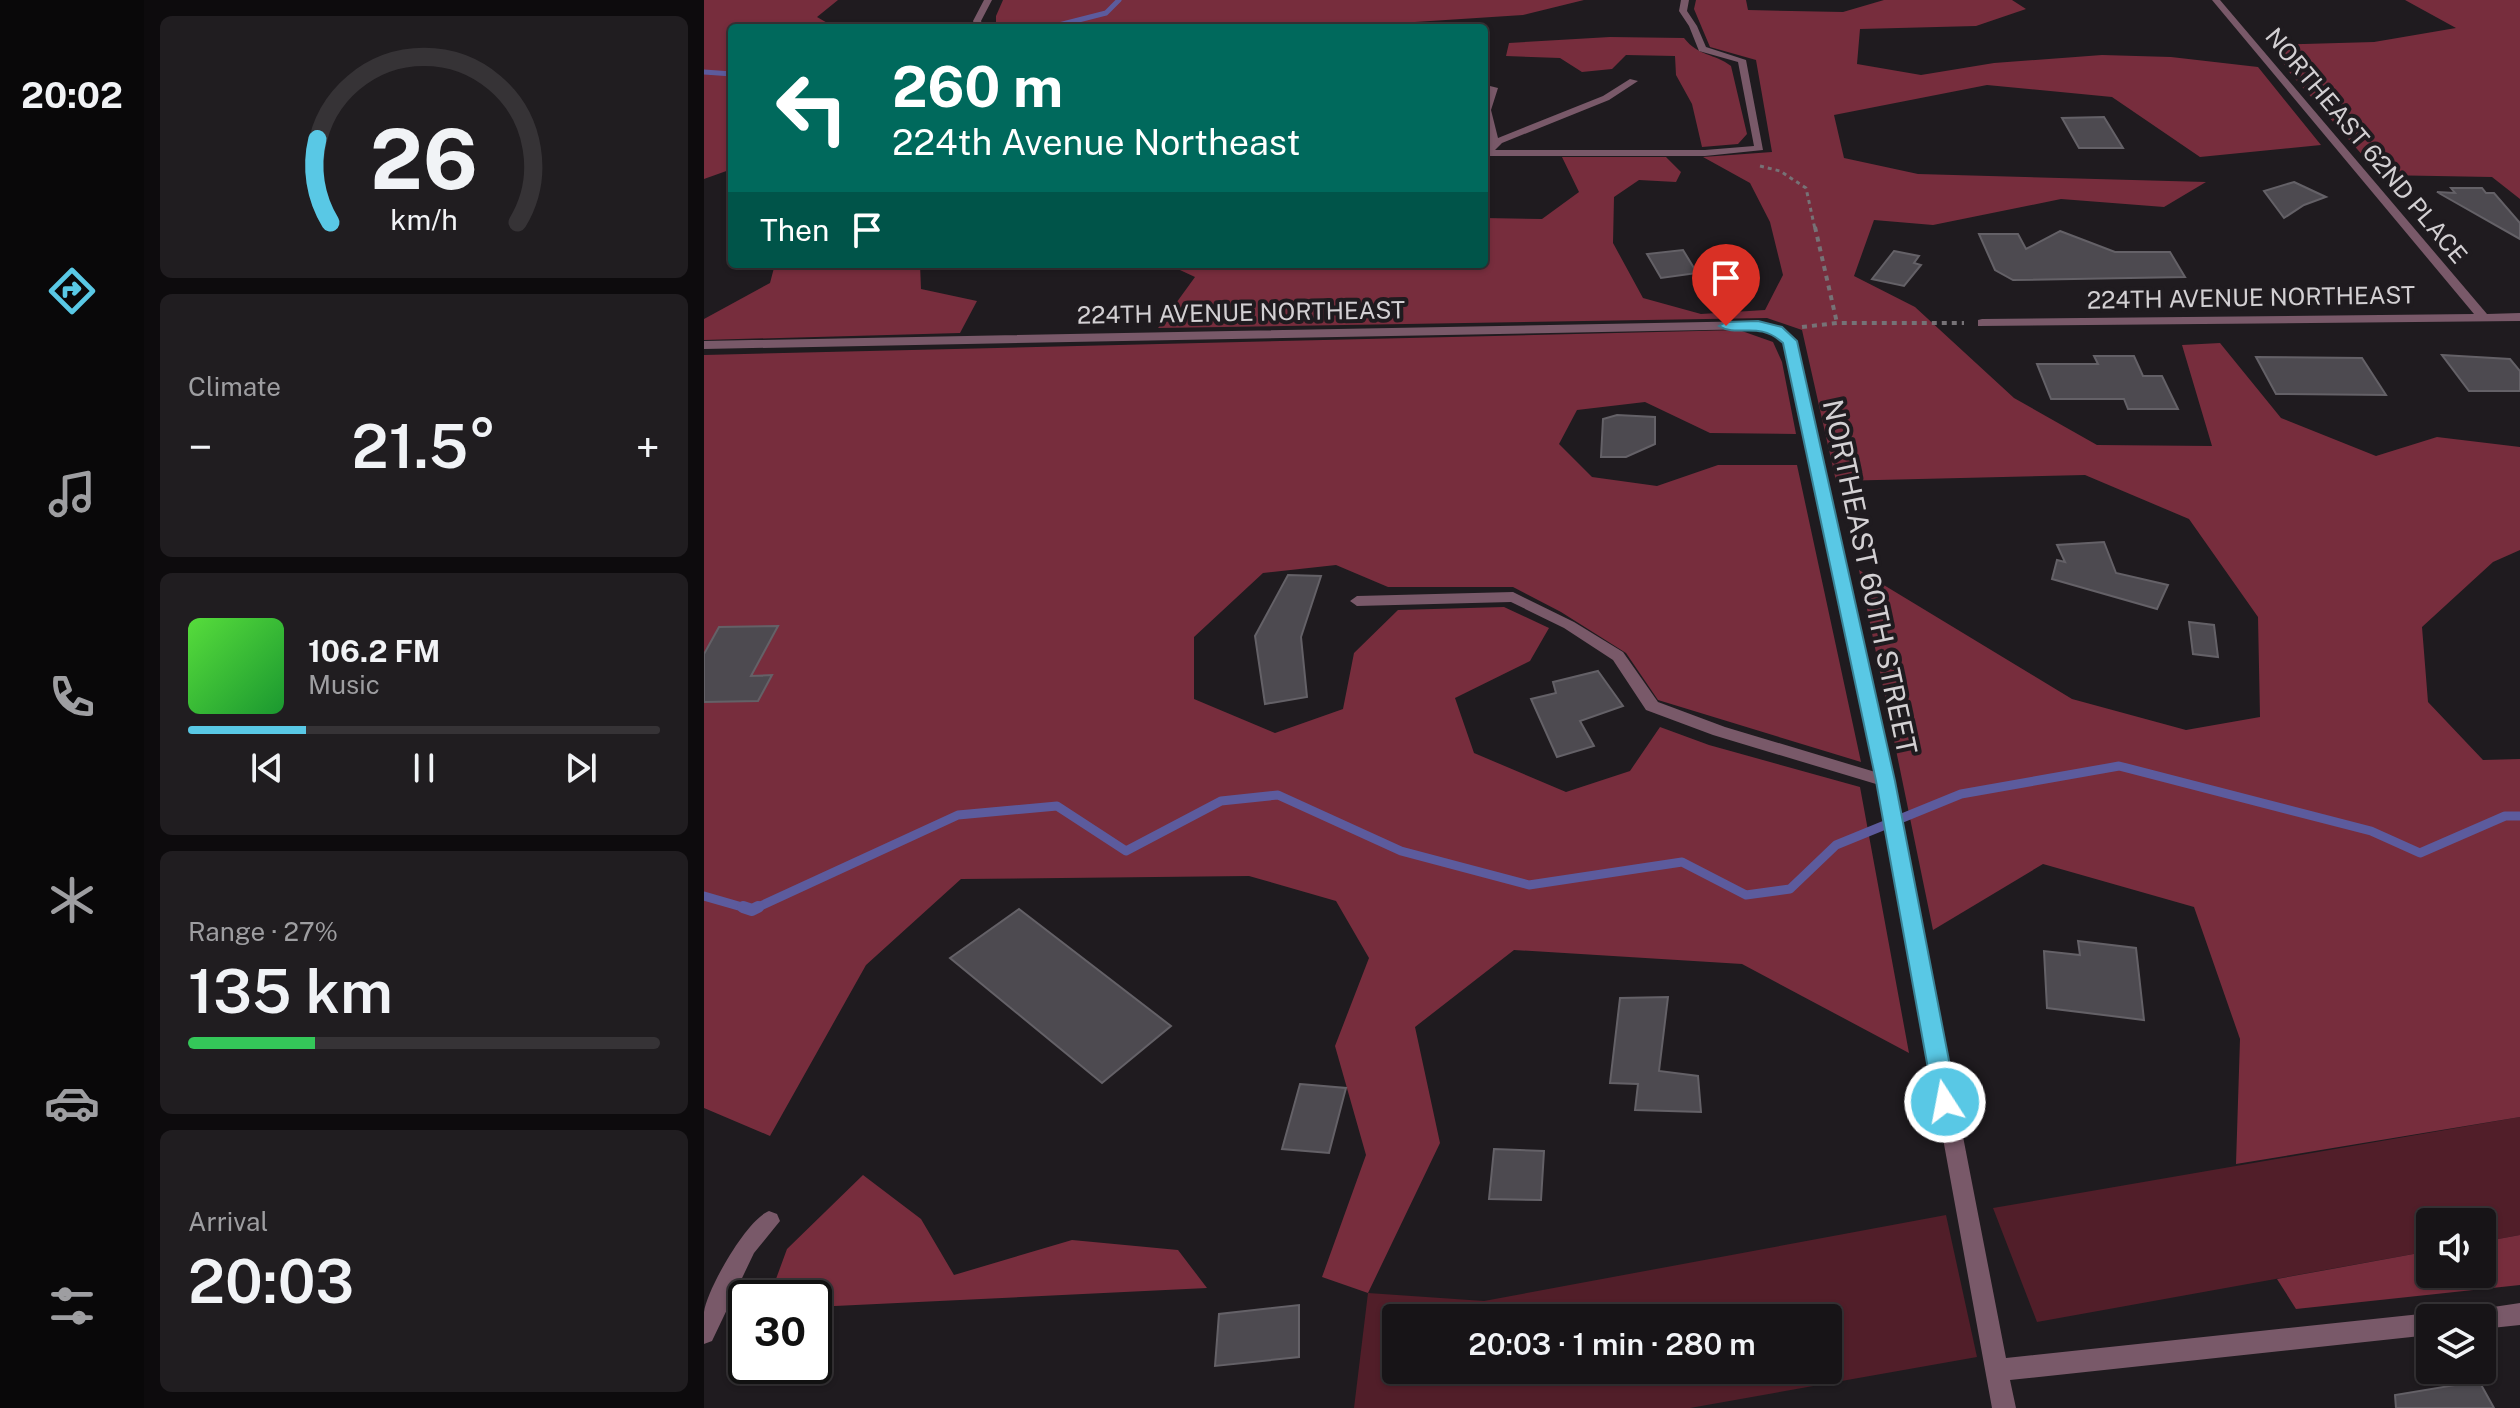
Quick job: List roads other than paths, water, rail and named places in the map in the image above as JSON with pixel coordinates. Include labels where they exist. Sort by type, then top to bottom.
[{"type":"street","points":[[978,24],[988,0]]},
{"type":"street","points":[[1488,153],[1705,153],[1759,148],[1742,60],[1702,49],[1683,11],[1685,0]]},
{"type":"street","name":"NORTHEAST 62ND PLACE","points":[[2216,0],[2484,318]]},
{"type":"street","points":[[1488,150],[1495,143],[1606,98],[1633,81]]},
{"type":"street","points":[[1488,98],[1493,88]]},
{"type":"street","points":[[1488,125],[1495,143]]},
{"type":"street","name":"224TH AVENUE NORTHEAST","points":[[1982,323],[2520,317]]},
{"type":"street","name":"224TH AVENUE NORTHEAST","points":[[704,345],[1742,325],[1777,330]]},
{"type":"street","name":"NORTHEAST 60TH STREET","points":[[1777,330],[1790,341],[1886,781],[2004,1408]]},
{"type":"street","points":[[1357,601],[1513,597],[1569,625],[1618,656],[1652,706],[1719,731],[1886,781]]},
{"type":"street","points":[[704,1333],[746,1246],[769,1221]]},
{"type":"street","points":[[2496,1316],[2520,1314]]},
{"type":"street","points":[[1995,1370],[2416,1325]]},
{"type":"waterway","points":[[1063,24],[1106,13],[1119,0]]},
{"type":"waterway","points":[[704,72],[728,74]]},
{"type":"waterway","points":[[754,909],[958,815],[1057,806],[1126,851],[1221,801],[1278,795],[1401,851],[1529,885],[1682,862],[1746,895],[1790,889],[1836,845],[1961,794],[2119,766],[2371,831],[2420,853],[2505,816],[2520,816]]},
{"type":"waterway","points":[[704,896],[749,909]]},
{"type":"waterway","points":[[743,907],[749,909]]},
{"type":"waterway","points":[[754,909],[758,907]]},
{"type":"waterway","points":[[749,909],[754,909]]}]
